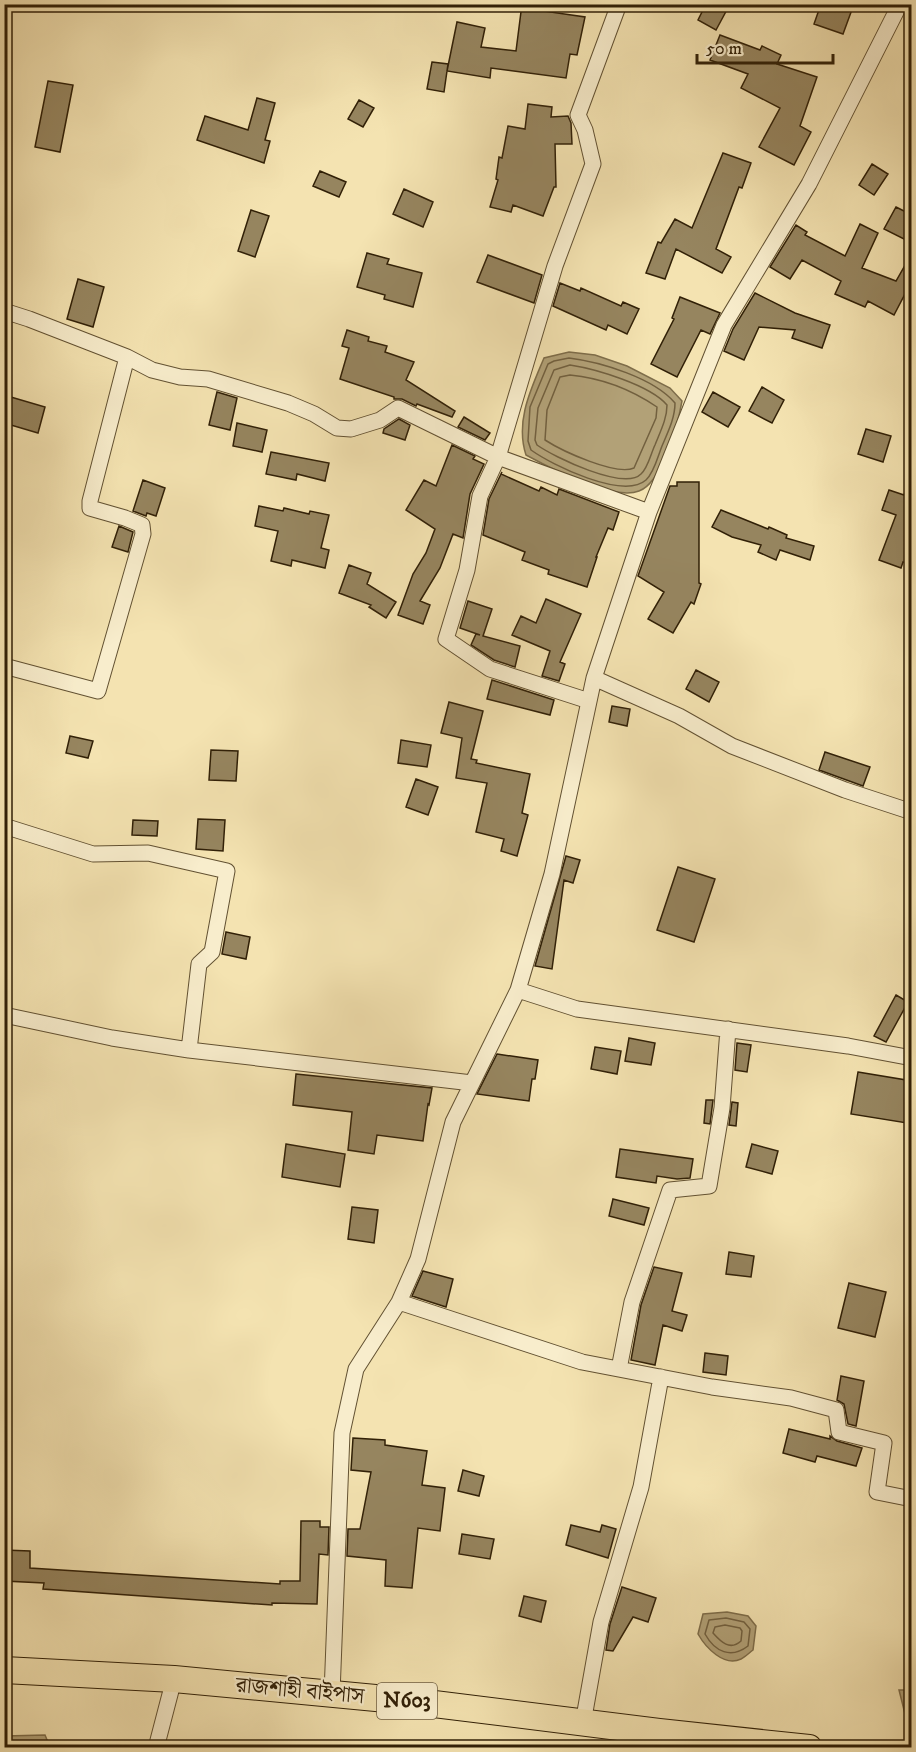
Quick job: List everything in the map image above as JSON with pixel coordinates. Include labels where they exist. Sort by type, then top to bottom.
[{"type":"highway","name":"রাজশাহী বাইপাস","points":[[4,1670],[174,1680],[418,1702],[809,1748]]},
{"type":"street","points":[[589,701],[490,669],[446,639],[467,570],[480,496],[498,457],[555,266],[593,164],[585,130],[578,115],[619,4]]},
{"type":"street","points":[[332,1694],[342,1433],[356,1369],[399,1302],[418,1259],[453,1122],[518,990],[552,874],[594,678],[650,512],[724,325],[809,184],[900,4]]},
{"type":"street","points":[[4,311],[29,318],[127,357],[152,370],[180,377],[208,379],[288,403],[314,414],[337,428],[351,429],[380,420],[398,408],[498,457],[650,512]]},
{"type":"street","points":[[4,666],[98,691],[143,534],[141,525],[90,508],[127,357]]},
{"type":"street","points":[[594,678],[679,716],[732,746],[845,790],[912,812]]},
{"type":"street","points":[[4,826],[93,854],[148,853],[227,871],[212,952],[199,964],[189,1050]]},
{"type":"street","points":[[518,990],[577,1009],[848,1046],[912,1058]]},
{"type":"street","points":[[4,1015],[112,1038],[189,1050],[472,1083]]},
{"type":"street","points":[[619,1369],[632,1302],[670,1190],[709,1186],[722,1108],[728,1029]]},
{"type":"street","points":[[399,1302],[582,1362],[712,1387],[791,1398],[836,1410],[839,1432],[884,1443],[877,1492],[912,1499]]},
{"type":"street","points":[[583,1723],[601,1622],[641,1487],[661,1377]]},
{"type":"street","points":[[156,1748],[174,1680]]},
{"type":"water","points":[[569,352],[595,355],[627,366],[670,388],[682,401],[673,437],[662,465],[655,477],[639,491],[628,493],[614,491],[582,482],[526,455],[522,430],[523,418],[544,358]]},
{"type":"water","points":[[727,1612],[748,1616],[756,1626],[753,1650],[735,1661],[716,1655],[698,1634],[703,1614]]},
{"type":"water","points":[[899,1690],[911,1690],[911,1722],[905,1714]]},
{"type":"water","points":[[45,1735],[50,1747],[5,1747],[5,1736]]},
{"type":"building","points":[[522,4],[545,4],[543,11],[585,17],[577,55],[570,54],[566,78],[491,68],[490,78],[447,71],[457,22],[485,28],[481,47],[516,51]]},
{"type":"building","points":[[706,4],[730,4],[716,30],[698,20]]},
{"type":"building","points":[[821,4],[854,4],[843,34],[814,24]]},
{"type":"building","points":[[720,35],[760,50],[762,46],[781,55],[777,64],[817,77],[800,126],[811,132],[794,165],[759,147],[780,108],[741,88],[748,74],[710,60]]},
{"type":"building","points":[[432,62],[448,64],[444,92],[427,89]]},
{"type":"building","points":[[48,81],[73,85],[60,152],[35,147]]},
{"type":"building","points":[[257,98],[275,103],[265,140],[270,141],[264,163],[197,140],[205,116],[248,130]]},
{"type":"building","points":[[359,100],[374,108],[363,127],[348,119]]},
{"type":"building","points":[[528,104],[552,107],[551,117],[568,116],[571,123],[572,144],[555,144],[556,187],[554,187],[543,216],[513,205],[511,212],[490,207],[498,180],[496,179],[499,157],[502,158],[508,126],[525,129]]},
{"type":"building","points":[[723,153],[751,163],[742,188],[739,187],[716,249],[731,257],[722,273],[676,249],[665,279],[646,273],[658,242],[661,243],[675,219],[692,228]]},
{"type":"building","points":[[872,164],[888,174],[874,195],[859,185]]},
{"type":"building","points":[[320,171],[346,182],[339,197],[313,186]]},
{"type":"building","points":[[404,189],[433,202],[423,227],[393,214]]},
{"type":"building","points":[[896,207],[912,215],[912,243],[884,229]]},
{"type":"building","points":[[251,210],[269,216],[255,257],[238,251]]},
{"type":"building","points":[[860,224],[878,233],[862,268],[896,281],[912,253],[912,297],[905,294],[894,315],[868,301],[865,307],[835,294],[841,281],[802,260],[790,279],[770,267],[796,225],[807,232],[805,235],[845,256]]},
{"type":"building","points":[[367,253],[389,259],[387,264],[422,273],[413,307],[384,299],[385,295],[357,287]]},
{"type":"building","points":[[488,255],[542,275],[534,303],[477,282]]},
{"type":"building","points":[[78,279],[104,287],[93,327],[67,319]]},
{"type":"building","points":[[560,283],[580,291],[581,288],[621,306],[623,302],[639,309],[627,334],[608,325],[606,330],[553,306]]},
{"type":"building","points":[[755,293],[795,313],[830,325],[822,348],[792,338],[795,330],[759,327],[744,360],[724,351],[733,329]]},
{"type":"building","points":[[680,297],[720,313],[710,334],[701,330],[677,377],[651,364],[674,319],[672,318]]},
{"type":"building","points":[[347,330],[369,337],[368,341],[387,346],[385,352],[414,362],[406,380],[455,411],[452,417],[340,379],[349,348],[342,346]]},
{"type":"building","points":[[762,387],[784,400],[772,423],[749,411]]},
{"type":"building","points":[[217,392],[237,398],[230,430],[209,425]]},
{"type":"building","points":[[713,392],[740,407],[728,427],[702,412]]},
{"type":"building","points":[[4,395],[45,407],[38,433],[4,423]]},
{"type":"building","points":[[464,417],[490,433],[485,440],[458,427]]},
{"type":"building","points":[[399,419],[410,425],[405,440],[383,433],[384,429]]},
{"type":"building","points":[[237,423],[267,430],[262,452],[233,446]]},
{"type":"building","points":[[866,429],[891,436],[883,462],[858,454]]},
{"type":"building","points":[[452,445],[475,456],[473,459],[484,464],[470,494],[463,538],[453,534],[440,568],[420,601],[430,605],[423,624],[398,615],[413,574],[426,553],[435,529],[406,510],[424,480],[436,486]]},
{"type":"building","points":[[271,452],[329,463],[325,481],[297,474],[296,480],[266,474]]},
{"type":"building","points":[[501,474],[539,491],[541,487],[557,495],[559,489],[619,512],[613,530],[608,528],[587,587],[548,574],[549,570],[522,560],[525,552],[483,535],[489,499]]},
{"type":"building","points":[[910,478],[912,565],[903,562],[901,568],[879,560],[896,515],[882,510],[889,490],[904,495]]},
{"type":"building","points":[[143,480],[165,488],[156,516],[147,513],[146,516],[133,511]]},
{"type":"building","points":[[677,482],[699,482],[699,583],[701,584],[694,604],[691,602],[673,633],[648,619],[664,592],[638,576],[670,486],[677,486]]},
{"type":"building","points":[[259,506],[283,511],[284,508],[309,514],[310,511],[329,515],[321,548],[329,550],[325,568],[292,560],[291,566],[271,561],[278,531],[255,526]]},
{"type":"building","points":[[721,510],[768,529],[769,527],[787,535],[786,538],[814,546],[810,560],[780,550],[776,560],[758,552],[761,545],[732,537],[712,527]]},
{"type":"building","points":[[119,526],[133,532],[128,552],[112,547]]},
{"type":"building","points":[[349,565],[371,573],[367,584],[396,602],[386,618],[369,607],[371,605],[339,593]]},
{"type":"building","points":[[546,599],[581,614],[560,662],[565,664],[559,681],[542,676],[550,651],[512,635],[521,616],[536,623]]},
{"type":"building","points":[[468,601],[492,609],[483,636],[520,646],[515,667],[494,660],[471,645],[476,634],[480,635],[460,628]]},
{"type":"building","points":[[696,670],[719,682],[709,702],[686,689]]},
{"type":"building","points":[[492,680],[554,700],[550,715],[487,699]]},
{"type":"building","points":[[449,702],[483,711],[471,759],[477,760],[476,763],[530,774],[522,813],[528,815],[517,856],[501,851],[504,839],[476,832],[487,783],[456,778],[462,738],[441,733]]},
{"type":"building","points":[[612,706],[630,709],[627,726],[609,722]]},
{"type":"building","points":[[70,736],[93,741],[88,758],[66,753]]},
{"type":"building","points":[[401,740],[431,745],[427,767],[398,763]]},
{"type":"building","points":[[211,750],[238,751],[236,781],[209,780]]},
{"type":"building","points":[[825,752],[870,767],[863,786],[819,770]]},
{"type":"building","points":[[416,779],[438,787],[428,815],[406,807]]},
{"type":"building","points":[[198,819],[225,820],[223,851],[196,849]]},
{"type":"building","points":[[133,820],[158,821],[157,836],[132,835]]},
{"type":"building","points":[[566,856],[580,860],[573,883],[564,880],[552,969],[535,966]]},
{"type":"building","points":[[678,867],[715,879],[694,942],[657,930]]},
{"type":"building","points":[[226,932],[250,937],[246,959],[222,954]]},
{"type":"building","points":[[896,995],[908,1002],[886,1042],[874,1036]]},
{"type":"building","points":[[629,1038],[655,1043],[651,1065],[625,1061]]},
{"type":"building","points":[[737,1043],[751,1045],[747,1072],[735,1070]]},
{"type":"building","points":[[595,1047],[621,1051],[617,1074],[591,1069]]},
{"type":"building","points":[[497,1054],[538,1060],[529,1101],[477,1094]]},
{"type":"building","points":[[858,1072],[912,1081],[907,1123],[851,1114]]},
{"type":"building","points":[[296,1074],[432,1088],[423,1141],[377,1135],[374,1154],[348,1150],[352,1112],[293,1105]]},
{"type":"building","points":[[706,1100],[713,1100],[710,1124],[704,1123]]},
{"type":"building","points":[[732,1102],[738,1103],[736,1126],[729,1125]]},
{"type":"building","points":[[286,1144],[345,1154],[340,1187],[282,1177]]},
{"type":"building","points":[[752,1144],[778,1151],[772,1174],[746,1167]]},
{"type":"building","points":[[620,1149],[693,1159],[690,1178],[657,1176],[656,1183],[616,1177]]},
{"type":"building","points":[[613,1199],[649,1208],[644,1225],[609,1216]]},
{"type":"building","points":[[352,1207],[378,1210],[374,1243],[348,1239]]},
{"type":"building","points":[[729,1252],[754,1256],[751,1277],[726,1274]]},
{"type":"building","points":[[654,1267],[682,1273],[672,1311],[687,1315],[682,1331],[663,1325],[655,1365],[631,1360],[641,1305]]},
{"type":"building","points":[[423,1271],[453,1279],[446,1307],[412,1296]]},
{"type":"building","points":[[849,1283],[886,1292],[875,1337],[838,1328]]},
{"type":"building","points":[[705,1353],[728,1356],[726,1375],[703,1372]]},
{"type":"building","points":[[841,1376],[864,1381],[856,1426],[848,1424],[844,1404],[837,1400]]},
{"type":"building","points":[[789,1429],[830,1439],[830,1436],[837,1441],[862,1448],[856,1466],[817,1456],[815,1462],[783,1453]]},
{"type":"building","points":[[353,1438],[385,1440],[385,1445],[427,1451],[422,1485],[445,1488],[440,1531],[418,1528],[412,1588],[385,1586],[386,1560],[347,1556],[348,1529],[360,1529],[371,1472],[351,1470]]},
{"type":"building","points":[[463,1470],[484,1476],[479,1496],[458,1491]]},
{"type":"building","points":[[301,1521],[320,1521],[320,1527],[329,1527],[328,1555],[319,1554],[317,1604],[272,1603],[272,1605],[43,1589],[44,1583],[4,1581],[4,1550],[30,1551],[30,1568],[280,1584],[280,1581],[300,1581]]},
{"type":"building","points":[[571,1525],[600,1532],[602,1525],[616,1529],[608,1558],[566,1545]]},
{"type":"building","points":[[462,1534],[494,1539],[490,1559],[459,1554]]},
{"type":"building","points":[[622,1587],[656,1598],[648,1622],[633,1617],[613,1651],[606,1650],[610,1624]]},
{"type":"building","points":[[524,1596],[546,1601],[541,1622],[519,1616]]}]
